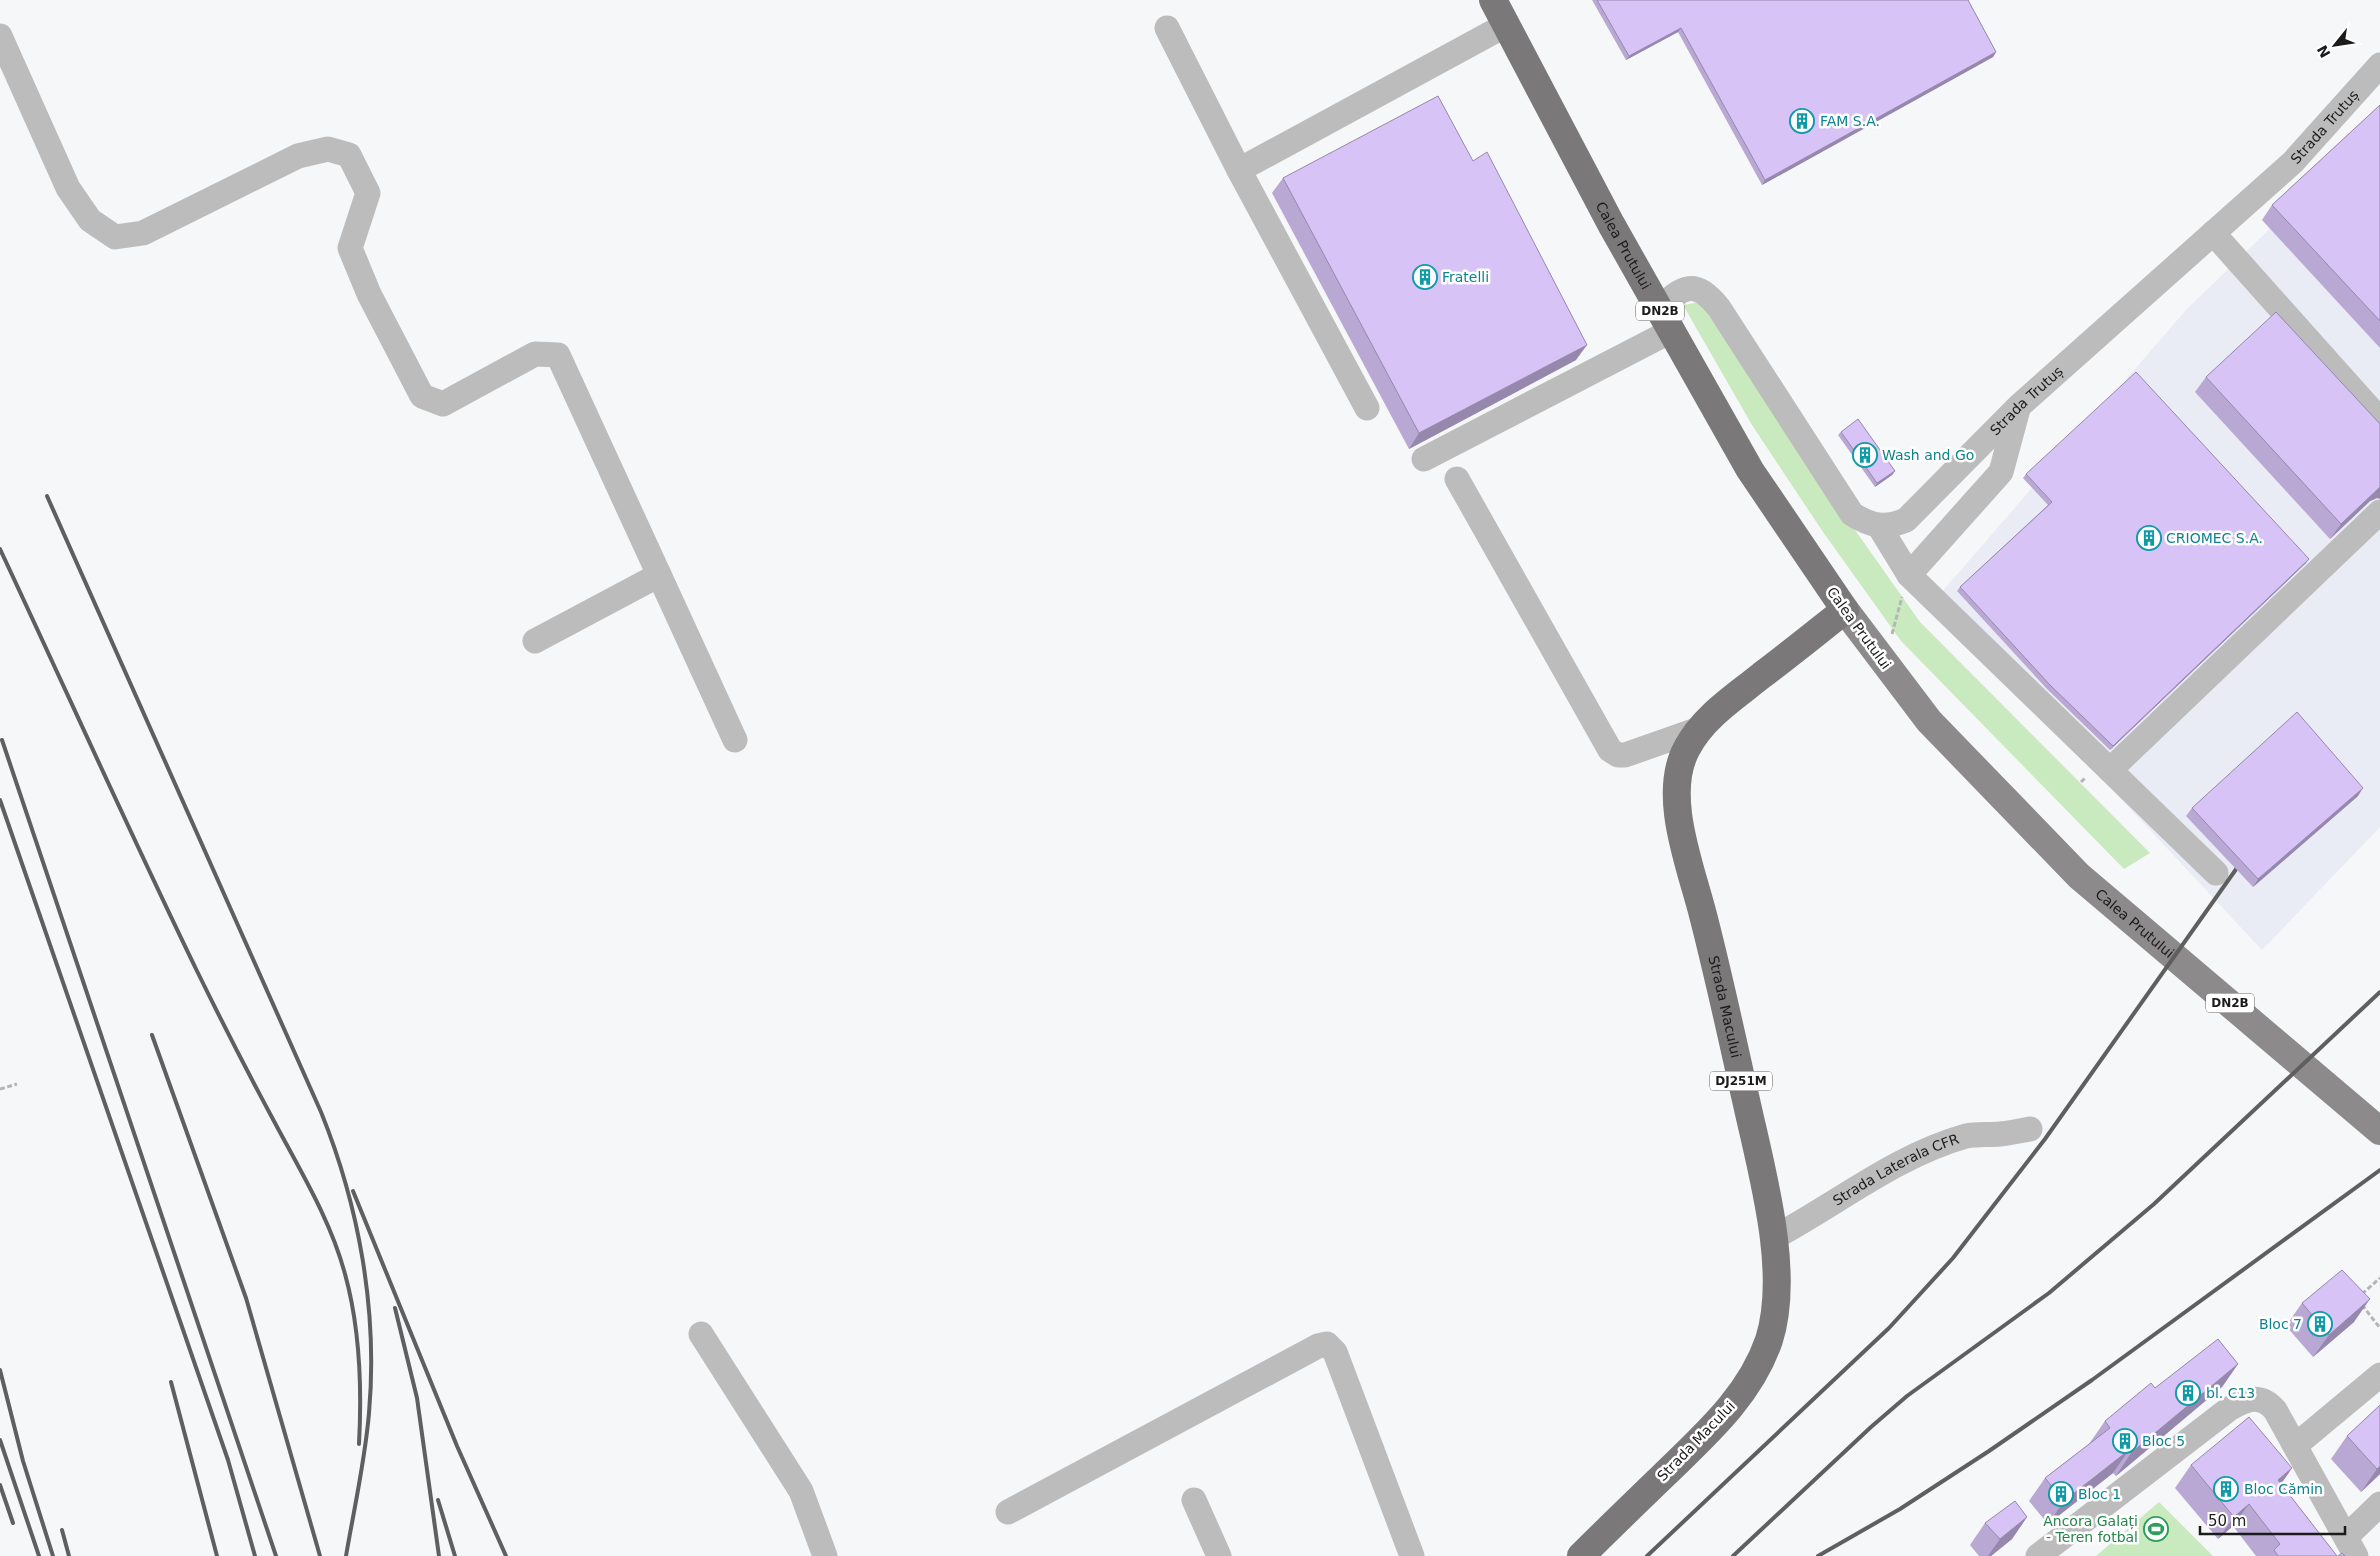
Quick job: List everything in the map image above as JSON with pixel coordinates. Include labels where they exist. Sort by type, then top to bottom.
[{"type":"highway","name":"Calea Prutului","points":[[1493,0],[1610,224],[1750,470],[1845,610]]},
{"type":"highway","name":"Strada Macului","points":[[1580,1556],[1711,1430],[1735,1402],[1753,1374],[1769,1340],[1775,1310],[1777,1277],[1773,1238],[1762,1177],[1716,966],[1678,813],[1677,779],[1685,750],[1699,729],[1721,708],[1845,610]]},
{"type":"main road","name":"Calea Prutului","points":[[1845,610],[1929,721],[2079,876],[2380,1131]]},
{"type":"street","points":[[1239,170],[1506,25]]},
{"type":"street","points":[[1167,28],[1239,170],[1367,408]]},
{"type":"street","points":[[0,36],[68,188],[90,220],[116,236],[143,233],[298,156],[328,149],[349,155],[368,194],[350,248],[369,294],[422,396],[443,404],[534,354],[558,355],[735,740]]},
{"type":"street","name":"Strada Trutuș","points":[[1879,526],[1893,525],[1906,520],[2019,406],[2293,162],[2380,65]]},
{"type":"street","points":[[2213,233],[2380,420]]},
{"type":"street","points":[[1424,459],[1665,320],[1673,295],[1683,290],[1697,289],[1707,293],[1719,308],[1852,514],[1866,523],[1879,526],[1909,575],[2216,873]]},
{"type":"street","points":[[1909,575],[2001,472],[2019,406]]},
{"type":"street","points":[[1457,478],[1610,750],[1618,755],[1625,754],[1699,729]]},
{"type":"street","points":[[2110,770],[2380,512]]},
{"type":"street","points":[[534,641],[659,575]]},
{"type":"street","name":"Strada Laterala CFR","points":[[1773,1238],[1809,1219],[1871,1178],[1910,1158],[1967,1136],[2001,1134],[2030,1129]]},
{"type":"street","points":[[701,1334],[800,1491],[825,1556]]},
{"type":"street","points":[[1008,1512],[1318,1346],[1327,1344],[1335,1352],[1412,1556]]},
{"type":"street","points":[[2296,1445],[2380,1375]]},
{"type":"street","points":[[2038,1556],[2242,1401],[2253,1399],[2267,1401],[2276,1410],[2351,1546],[2380,1504]]},
{"type":"street","points":[[1194,1500],[1219,1556]]},
{"type":"path","points":[[1884,664],[1909,575]]},
{"type":"path","points":[[0,1089],[17,1084]]},
{"type":"path","points":[[2380,1278],[2357,1298],[2380,1328]]},
{"type":"shaded area","points":[[2380,122],[2380,827],[2262,950],[1935,600],[2186,310]]},
{"type":"green space","points":[[1700,302],[1807,462],[1920,622],[2150,853],[2124,869],[1901,641],[1823,532],[1752,425],[1683,305]]},
{"type":"green space","name":"Ancora Galați - Teren fotbal","points":[[2159,1502],[2213,1556],[2096,1556]]},
{"type":"building","name":"FAM S.A.","points":[[1597,0],[1968,0],[1996,52],[1765,180],[1681,28],[1629,56]]},
{"type":"building","name":"Fratelli","points":[[1438,96],[1473,161],[1487,152],[1587,345],[1419,433],[1283,178]]},
{"type":"building","points":[[2380,105],[2380,321],[2272,205]]},
{"type":"building","points":[[2276,312],[2380,424],[2380,487],[2341,524],[2206,377]]},
{"type":"building","name":"CRIOMEC S.A.","points":[[2136,372],[2309,559],[2113,746],[2050,685],[1960,587],[2052,502],[2026,474]]},
{"type":"building","name":"Wash and Go","points":[[1858,419],[1895,471],[1877,483],[1841,432]]},
{"type":"building","points":[[2297,712],[2363,788],[2258,879],[2192,808]]},
{"type":"building","points":[[2342,1270],[2370,1299],[2329,1335],[2302,1303]]},
{"type":"building","points":[[2218,1339],[2238,1364],[2131,1453],[2129,1450],[2064,1501],[2045,1478],[2110,1428],[2105,1421],[2151,1383],[2155,1388]]},
{"type":"building","points":[[2380,1405],[2380,1466],[2377,1469],[2347,1436]]},
{"type":"building","points":[[2249,1417],[2292,1468],[2278,1480],[2337,1556],[2278,1556],[2274,1550],[2280,1544],[2249,1504],[2234,1517],[2191,1465]]},
{"type":"building","points":[[2015,1501],[2027,1517],[2000,1539],[1985,1523]]},
{"type":"railway","points":[[47,496],[321,1112],[346,1184],[363,1260],[371,1336],[369,1413],[365,1449],[346,1556]]},
{"type":"railway","points":[[0,549],[197,971],[324,1216],[332,1235],[345,1274],[357,1337],[360,1380],[359,1444]]},
{"type":"railway","points":[[2,740],[276,1556]]},
{"type":"railway","points":[[0,800],[228,1460],[255,1556]]},
{"type":"railway","points":[[1647,1556],[1889,1328],[1953,1258],[2045,1139],[2244,858]]},
{"type":"railway","points":[[1733,1556],[1871,1427],[1907,1396],[2049,1293],[2154,1204],[2380,992]]},
{"type":"railway","points":[[152,1035],[246,1298],[320,1556]]},
{"type":"railway","points":[[1818,1556],[1900,1509],[1989,1451],[2092,1380],[2380,1170]]},
{"type":"railway","points":[[353,1191],[457,1446],[506,1556]]},
{"type":"railway","points":[[395,1308],[417,1398],[439,1556]]},
{"type":"railway","points":[[0,1370],[23,1461],[53,1556]]},
{"type":"railway","points":[[171,1382],[217,1556]]},
{"type":"railway","points":[[0,1440],[39,1556]]},
{"type":"railway","points":[[0,1485],[13,1523]]},
{"type":"railway","points":[[438,1500],[455,1556]]},
{"type":"railway","points":[[62,1530],[69,1556]]},
{"type":"place","name":"FAM S.A.","points":[[1802,121]]},
{"type":"place","name":"Fratelli","points":[[1425,277]]},
{"type":"place","name":"Wash and Go","points":[[1865,455]]},
{"type":"place","name":"CRIOMEC S.A.","points":[[2149,538]]},
{"type":"place","name":"Bloc 7","points":[[2320,1324]]},
{"type":"place","name":"bl. C13","points":[[2188,1393]]},
{"type":"place","name":"Bloc 5","points":[[2125,1441]]},
{"type":"place","name":"Bloc Cămin","points":[[2226,1489]]},
{"type":"place","name":"Bloc 1","points":[[2061,1494]]},
{"type":"place","name":"Ancora Galați - Teren fotbal","points":[[2156,1529]]}]
